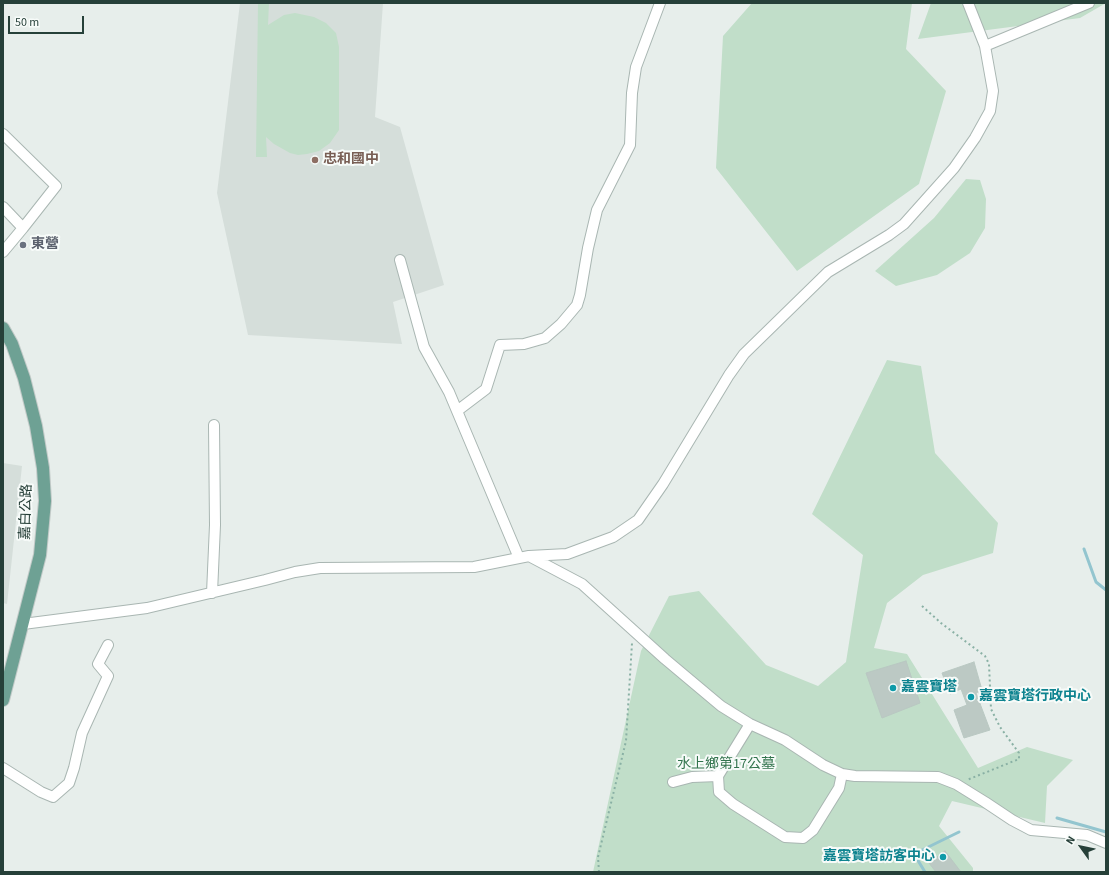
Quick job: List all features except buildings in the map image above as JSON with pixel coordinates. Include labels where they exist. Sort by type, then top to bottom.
[{"type":"main road","name":"嘉白公路","points":[[3,328],[12,344],[24,378],[36,426],[43,468],[45,501],[40,554],[23,624],[5,687],[3,700]]},
{"type":"street","points":[[457,411],[486,389],[500,345],[524,344],[545,338],[561,324],[577,304],[597,210],[630,145],[632,93],[636,67],[660,3]]},
{"type":"street","points":[[23,624],[147,608],[294,572],[320,568],[474,567],[524,557],[567,554],[613,537],[638,520],[663,484],[729,375],[744,354],[828,272],[889,235],[904,224],[949,174],[975,138],[990,111],[992,91],[985,46],[968,3]]},
{"type":"street","points":[[985,46],[1089,3]]},
{"type":"street","points":[[3,134],[56,186],[24,228],[3,252]]},
{"type":"street","points":[[3,207],[24,228]]},
{"type":"street","points":[[400,260],[424,347],[449,392],[524,557],[582,584],[665,659],[721,706],[750,724],[785,740],[823,765],[842,774],[855,776],[938,777],[956,784],[1012,820],[1031,830],[1086,835],[1106,843]]},
{"type":"street","points":[[212,593],[215,526],[214,425]]},
{"type":"street","points":[[3,768],[40,792],[53,797],[68,783],[74,768],[82,733],[108,676],[98,664],[108,645]]},
{"type":"street","points":[[750,724],[718,776],[719,792],[733,804],[785,837],[803,838],[813,830],[839,788],[842,774]]},
{"type":"street","points":[[673,782],[692,777],[718,776]]},
{"type":"path","points":[[922,606],[941,623],[985,656],[989,664],[991,709],[1000,727],[1019,753],[1019,759],[956,784]]},
{"type":"path","points":[[599,872],[598,857],[626,741],[632,630]]},
{"type":"shaded area","name":"忠和國中","points":[[240,3],[383,3],[375,117],[400,127],[444,285],[393,302],[402,344],[248,335],[217,193]]},
{"type":"shaded area","points":[[3,463],[22,466],[7,604],[3,603]]},
{"type":"green space","points":[[258,3],[269,3],[268,25],[284,15],[295,13],[314,17],[326,23],[336,33],[339,47],[339,130],[330,143],[319,151],[298,155],[290,153],[274,144],[266,137],[267,157],[256,157]]},
{"type":"green space","points":[[752,3],[912,3],[906,49],[946,91],[919,184],[797,271],[716,168],[723,36]]},
{"type":"green space","points":[[931,3],[1106,3],[1080,18],[918,39]]},
{"type":"green space","points":[[966,179],[980,180],[986,199],[985,228],[970,253],[937,275],[896,286],[875,271],[934,218]]},
{"type":"green space","name":"水上鄉第17公墓","points":[[887,360],[921,366],[935,453],[998,523],[993,553],[923,575],[887,603],[874,648],[907,654],[978,768],[1027,747],[1073,760],[1047,786],[1045,823],[952,801],[939,826],[973,868],[973,872],[593,872],[641,651],[669,596],[699,591],[766,665],[818,686],[846,662],[863,555],[812,514]]},
{"type":"waterway","points":[[1084,549],[1096,582],[1106,590]]},
{"type":"waterway","points":[[1057,818],[1106,832]]},
{"type":"waterway","points":[[925,872],[914,854],[959,832]]},
{"type":"place","name":"忠和國中","points":[[315,160]]},
{"type":"place","name":"東營","points":[[23,245]]},
{"type":"place","name":"嘉雲寶塔","points":[[893,688]]},
{"type":"place","name":"嘉雲寶塔行政中心","points":[[971,697]]},
{"type":"place","name":"嘉雲寶塔訪客中心","points":[[943,857]]}]
